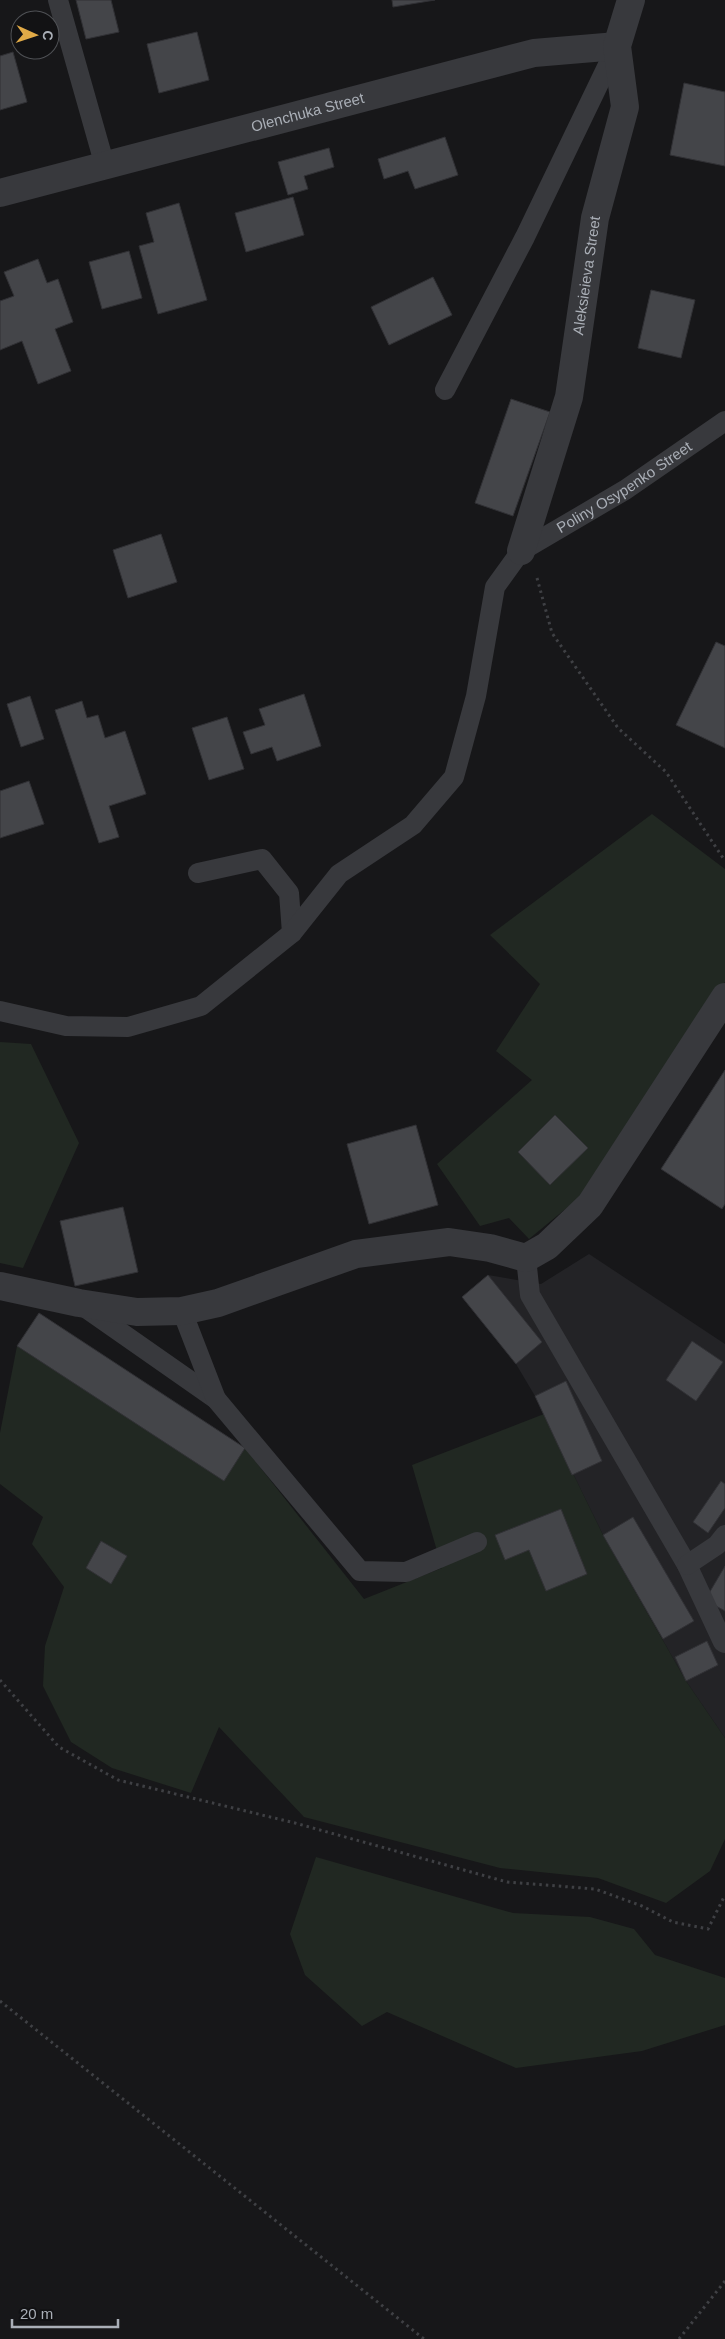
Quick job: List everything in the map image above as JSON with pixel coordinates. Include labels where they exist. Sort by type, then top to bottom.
[{"type":"street","name":"Aleksieieva Street","points":[[524,548],[569,397],[594,218],[624,106],[617,46],[631,0]]},
{"type":"street","name":"Olenchuka Street","points":[[0,193],[534,53],[617,46]]},
{"type":"street","points":[[0,1286],[79,1303],[137,1312],[182,1311],[218,1303],[356,1254],[449,1242],[490,1248],[526,1258],[547,1246],[590,1206],[725,997]]},
{"type":"lane","points":[[58,0],[105,166]]},
{"type":"lane","points":[[445,390],[525,237],[617,46]]},
{"type":"lane","name":"Poliny Osypenko Street","points":[[524,548],[624,490],[725,421]]},
{"type":"lane","points":[[0,1011],[66,1026],[128,1027],[201,1006],[292,933],[339,874],[413,825],[454,777],[476,696],[495,587],[524,548]]},
{"type":"lane","points":[[198,873],[262,859],[289,893],[292,933]]},
{"type":"lane","points":[[526,1258],[530,1295],[687,1565],[725,1643]]},
{"type":"lane","points":[[79,1303],[216,1399],[360,1571],[406,1572],[477,1542]]},
{"type":"lane","points":[[182,1311],[216,1399]]},
{"type":"lane","points":[[687,1565],[717,1545],[725,1535]]},
{"type":"path","points":[[524,548],[552,633],[618,728],[666,772],[725,861]]},
{"type":"path","points":[[0,1680],[60,1747],[118,1780],[295,1823],[507,1882],[595,1889],[642,1906],[673,1922],[708,1930],[725,1896]]},
{"type":"path","points":[[0,2001],[424,2339]]},
{"type":"path","points":[[679,2339],[725,2281]]},
{"type":"shaded area","points":[[652,814],[725,869],[725,982],[614,1146],[586,1192],[529,1239],[509,1218],[480,1226],[437,1164],[532,1080],[496,1051],[540,984],[490,935]]},
{"type":"shaded area","points":[[0,1042],[31,1044],[79,1143],[23,1268],[0,1263]]},
{"type":"shaded area","points":[[589,1254],[725,1344],[725,1738],[686,1681],[603,1535],[535,1396],[516,1364],[462,1297],[488,1275],[541,1284]]},
{"type":"shaded area","points":[[17,1346],[224,1480],[245,1448],[364,1599],[442,1568],[412,1465],[544,1414],[603,1535],[686,1681],[725,1738],[725,1839],[710,1871],[666,1903],[598,1878],[500,1868],[304,1817],[219,1727],[191,1793],[112,1768],[71,1742],[43,1686],[45,1646],[64,1587],[32,1544],[43,1517],[0,1484],[0,1433]]},
{"type":"shaded area","points":[[316,1857],[513,1913],[590,1917],[634,1929],[655,1955],[725,1978],[725,2025],[642,2051],[516,2068],[387,2012],[362,2026],[305,1975],[290,1934]]},
{"type":"building","points":[[76,0],[111,0],[119,32],[86,39]]},
{"type":"building","points":[[392,0],[435,0],[393,7]]},
{"type":"building","points":[[197,32],[209,80],[159,93],[147,44]]},
{"type":"building","points":[[10,53],[10,60],[15,60],[27,102],[0,110],[0,56]]},
{"type":"building","points":[[684,83],[725,92],[725,166],[670,155]]},
{"type":"building","points":[[445,137],[458,175],[415,189],[408,171],[384,179],[378,159]]},
{"type":"building","points":[[329,148],[334,167],[304,176],[308,189],[288,195],[278,162]]},
{"type":"building","points":[[293,197],[304,235],[246,252],[235,213]]},
{"type":"building","points":[[179,203],[207,300],[158,314],[139,246],[154,242],[146,213]]},
{"type":"building","points":[[129,251],[142,298],[102,309],[89,262]]},
{"type":"building","points":[[38,259],[47,283],[58,279],[73,322],[55,329],[71,371],[38,384],[22,341],[0,350],[0,301],[14,296],[4,272]]},
{"type":"building","points":[[433,277],[452,315],[389,345],[371,307]]},
{"type":"building","points":[[651,290],[695,300],[681,358],[638,348]]},
{"type":"building","points":[[511,399],[550,412],[513,516],[475,503]]},
{"type":"building","points":[[161,534],[177,582],[128,598],[113,550]]},
{"type":"building","points":[[716,642],[725,646],[725,748],[676,725]]},
{"type":"building","points":[[304,694],[321,746],[277,761],[272,747],[251,754],[243,732],[265,725],[259,709]]},
{"type":"building","points":[[30,696],[44,739],[21,747],[7,704]]},
{"type":"building","points":[[82,701],[87,718],[98,715],[105,738],[125,731],[146,794],[109,806],[119,837],[99,843],[55,710]]},
{"type":"building","points":[[227,717],[244,769],[209,780],[192,728]]},
{"type":"building","points":[[29,781],[44,824],[0,838],[0,791]]},
{"type":"building","points":[[725,1070],[725,1204],[722,1209],[661,1169]]},
{"type":"building","points":[[555,1115],[588,1148],[550,1185],[518,1152]]},
{"type":"building","points":[[416,1125],[438,1205],[369,1224],[347,1144]]},
{"type":"building","points":[[123,1207],[138,1272],[75,1286],[60,1221]]},
{"type":"building","points":[[488,1275],[542,1342],[516,1364],[462,1297]]},
{"type":"building","points":[[39,1313],[245,1448],[224,1481],[17,1346]]},
{"type":"building","points":[[692,1341],[723,1362],[696,1401],[666,1380]]},
{"type":"building","points":[[566,1381],[602,1461],[572,1475],[535,1396]]},
{"type":"building","points":[[721,1481],[725,1484],[725,1508],[708,1533],[693,1522]]},
{"type":"building","points":[[561,1509],[587,1574],[546,1591],[529,1550],[505,1560],[495,1535]]},
{"type":"building","points":[[633,1517],[694,1621],[663,1639],[603,1535]]},
{"type":"building","points":[[101,1541],[127,1556],[111,1584],[86,1568]]},
{"type":"building","points":[[725,1566],[725,1611],[705,1600]]},
{"type":"building","points":[[707,1641],[718,1665],[686,1681],[675,1657]]}]
